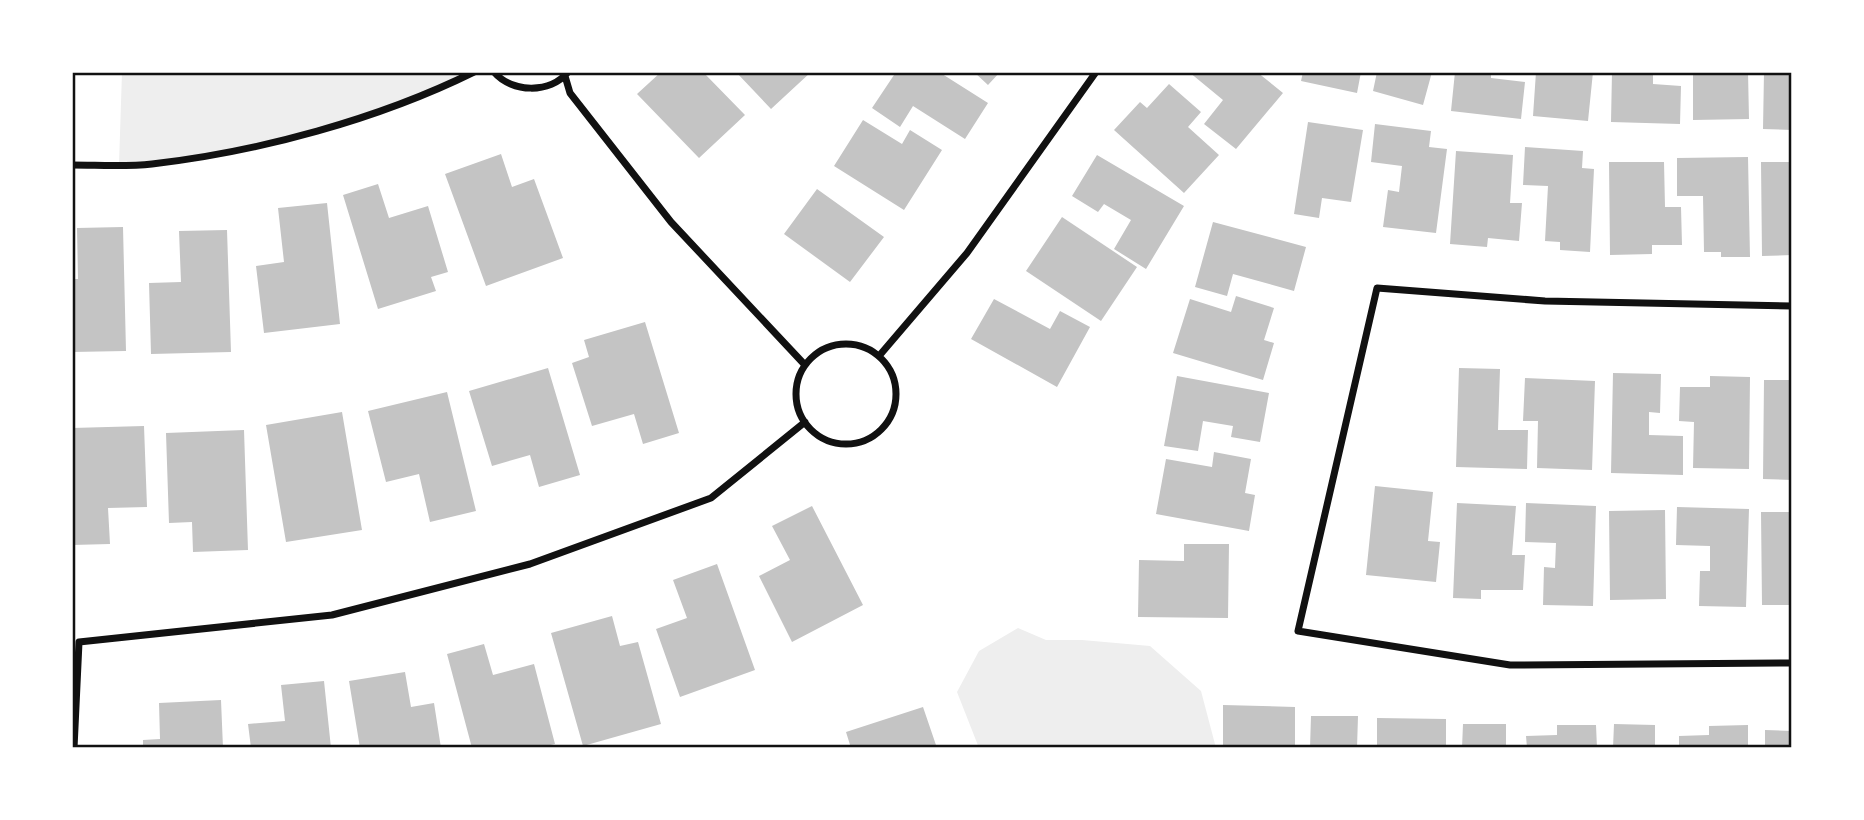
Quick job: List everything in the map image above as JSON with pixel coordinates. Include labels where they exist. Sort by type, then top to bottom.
[{"type":"street","points":[[72,165],[150,165],[296,138],[437,90],[474,72]]},
{"type":"street","points":[[494,72],[510,84],[523,88],[552,84],[567,74],[570,93],[671,222],[805,365]]},
{"type":"street","points":[[879,356],[967,253],[1096,72]]},
{"type":"street","points":[[1792,306],[1545,301],[1377,288],[1298,631],[1510,666],[1792,663]]},
{"type":"street","points":[[849,344],[865,347],[879,356],[890,369],[896,385],[896,402],[891,418],[880,431],[866,440],[849,444],[832,442],[817,435],[805,422],[796,394],[798,380],[805,365],[832,346],[849,344]]},
{"type":"street","points":[[74,748],[79,642],[332,615],[530,564],[711,498],[805,422]]},
{"type":"shaded area","points":[[122,72],[474,72],[444,87],[296,138],[150,165],[119,165]]},
{"type":"shaded area","points":[[1018,628],[1046,640],[1150,646],[1201,691],[1216,748],[979,748],[957,692],[979,651]]},
{"type":"building","points":[[661,72],[703,72],[745,115],[699,158],[637,94]]},
{"type":"building","points":[[736,72],[811,72],[771,109]]},
{"type":"building","points":[[896,72],[939,72],[988,103],[965,139],[913,106],[900,127],[872,108]]},
{"type":"building","points":[[974,72],[1000,72],[988,85]]},
{"type":"building","points":[[1189,72],[1257,72],[1283,93],[1236,149],[1204,124],[1223,100]]},
{"type":"building","points":[[1303,72],[1361,72],[1357,93],[1301,81]]},
{"type":"building","points":[[1377,72],[1432,72],[1423,105],[1373,91]]},
{"type":"building","points":[[1455,72],[1491,72],[1491,78],[1525,82],[1521,119],[1451,111]]},
{"type":"building","points":[[1536,72],[1593,72],[1588,121],[1533,116]]},
{"type":"building","points":[[1612,72],[1653,72],[1653,84],[1681,86],[1680,124],[1611,122]]},
{"type":"building","points":[[1677,72],[1748,72],[1749,119],[1693,120],[1693,75],[1677,75]]},
{"type":"building","points":[[1764,72],[1792,72],[1792,130],[1763,129]]},
{"type":"building","points":[[1169,84],[1201,112],[1188,127],[1219,155],[1184,193],[1114,130],[1140,102],[1147,108]]},
{"type":"building","points":[[863,120],[902,144],[910,130],[942,150],[904,210],[834,166]]},
{"type":"building","points":[[1308,122],[1363,130],[1351,202],[1322,198],[1319,218],[1294,214]]},
{"type":"building","points":[[1375,124],[1431,131],[1429,147],[1447,149],[1436,233],[1383,227],[1388,190],[1399,192],[1402,166],[1371,162]]},
{"type":"building","points":[[1525,147],[1583,151],[1582,168],[1594,169],[1590,252],[1560,250],[1560,242],[1545,241],[1548,186],[1523,185]]},
{"type":"building","points":[[1456,151],[1513,155],[1510,203],[1522,203],[1519,241],[1488,238],[1487,247],[1450,244]]},
{"type":"building","points":[[501,154],[512,187],[534,179],[563,258],[486,286],[445,174]]},
{"type":"building","points":[[1097,155],[1184,206],[1146,269],[1114,249],[1131,220],[1104,204],[1098,212],[1072,196]]},
{"type":"building","points":[[1748,157],[1750,257],[1721,257],[1721,252],[1704,252],[1703,196],[1677,196],[1677,158]]},
{"type":"building","points":[[1609,162],[1664,162],[1665,207],[1681,207],[1682,245],[1652,245],[1652,254],[1610,255]]},
{"type":"building","points":[[1761,162],[1792,162],[1792,255],[1762,256]]},
{"type":"building","points":[[378,184],[389,218],[428,206],[448,272],[431,277],[436,291],[378,309],[343,195]]},
{"type":"building","points":[[817,189],[884,237],[850,282],[784,234]]},
{"type":"building","points":[[327,203],[340,324],[264,333],[256,266],[284,262],[278,208]]},
{"type":"building","points":[[1062,217],[1137,267],[1101,321],[1026,271]]},
{"type":"building","points":[[1213,222],[1306,247],[1294,291],[1233,274],[1227,296],[1195,287]]},
{"type":"building","points":[[123,227],[126,351],[72,352],[72,279],[78,279],[77,228]]},
{"type":"building","points":[[227,230],[231,352],[151,354],[149,283],[181,282],[179,231]]},
{"type":"building","points":[[1236,296],[1274,308],[1264,340],[1274,343],[1263,380],[1173,353],[1190,299],[1231,312]]},
{"type":"building","points":[[994,299],[1050,329],[1060,311],[1090,327],[1057,387],[971,339]]},
{"type":"building","points":[[645,322],[679,433],[643,444],[634,414],[592,426],[572,363],[589,357],[584,340]]},
{"type":"building","points":[[548,368],[580,475],[539,487],[530,455],[492,466],[469,391]]},
{"type":"building","points":[[1459,368],[1500,369],[1498,430],[1528,430],[1527,469],[1456,467]]},
{"type":"building","points":[[1613,373],[1661,374],[1660,413],[1649,412],[1649,435],[1683,436],[1683,475],[1611,473]]},
{"type":"building","points":[[1177,376],[1269,393],[1260,442],[1231,437],[1233,426],[1203,421],[1198,451],[1164,446]]},
{"type":"building","points":[[1710,376],[1750,377],[1749,469],[1693,468],[1694,422],[1679,421],[1680,387],[1710,387]]},
{"type":"building","points":[[1525,378],[1595,381],[1592,470],[1537,468],[1538,421],[1523,421]]},
{"type":"building","points":[[1764,380],[1792,380],[1792,480],[1763,479]]},
{"type":"building","points":[[447,392],[476,511],[430,522],[419,474],[386,482],[368,411]]},
{"type":"building","points":[[342,412],[362,530],[286,542],[266,425]]},
{"type":"building","points":[[144,426],[147,507],[108,508],[110,544],[72,545],[72,428]]},
{"type":"building","points":[[244,430],[248,550],[193,552],[192,522],[169,523],[166,433]]},
{"type":"building","points":[[1214,452],[1251,459],[1245,493],[1255,495],[1249,531],[1156,514],[1166,459],[1212,467]]},
{"type":"building","points":[[1375,486],[1433,492],[1428,541],[1440,542],[1436,582],[1366,575]]},
{"type":"building","points":[[1457,503],[1516,506],[1512,555],[1525,555],[1523,590],[1481,590],[1481,599],[1453,598]]},
{"type":"building","points":[[1526,503],[1596,506],[1593,606],[1543,605],[1544,567],[1555,568],[1556,543],[1525,542]]},
{"type":"building","points":[[812,506],[863,605],[792,642],[759,576],[790,560],[772,526]]},
{"type":"building","points":[[1677,507],[1749,509],[1746,607],[1699,606],[1700,571],[1710,571],[1710,546],[1676,545]]},
{"type":"building","points":[[1665,510],[1666,599],[1610,600],[1609,511]]},
{"type":"building","points":[[1761,512],[1792,512],[1792,605],[1762,605]]},
{"type":"building","points":[[1184,544],[1229,544],[1228,618],[1138,617],[1139,560],[1184,561]]},
{"type":"building","points":[[717,564],[755,670],[680,697],[656,629],[687,618],[673,580]]},
{"type":"building","points":[[612,616],[620,646],[638,642],[661,724],[583,746],[551,633]]},
{"type":"building","points":[[484,644],[493,675],[534,664],[555,744],[538,748],[472,748],[447,654]]},
{"type":"building","points":[[405,672],[411,707],[434,703],[441,748],[360,748],[349,681]]},
{"type":"building","points":[[324,681],[331,748],[251,748],[248,724],[285,721],[281,685]]},
{"type":"building","points":[[221,700],[223,748],[143,748],[143,740],[160,739],[159,703]]},
{"type":"building","points":[[1223,705],[1295,707],[1295,748],[1223,748]]},
{"type":"building","points":[[923,707],[937,748],[851,748],[846,732]]},
{"type":"building","points":[[1311,716],[1358,716],[1357,748],[1310,748]]},
{"type":"building","points":[[1377,718],[1446,719],[1446,748],[1377,748]]},
{"type":"building","points":[[1463,724],[1506,724],[1506,748],[1462,748]]},
{"type":"building","points":[[1614,724],[1655,725],[1655,748],[1613,748]]},
{"type":"building","points":[[1557,725],[1596,725],[1597,748],[1527,748],[1526,736],[1557,735]]},
{"type":"building","points":[[1748,725],[1748,748],[1679,748],[1679,736],[1709,735],[1709,726]]},
{"type":"building","points":[[1765,730],[1792,731],[1792,748],[1765,748]]}]
